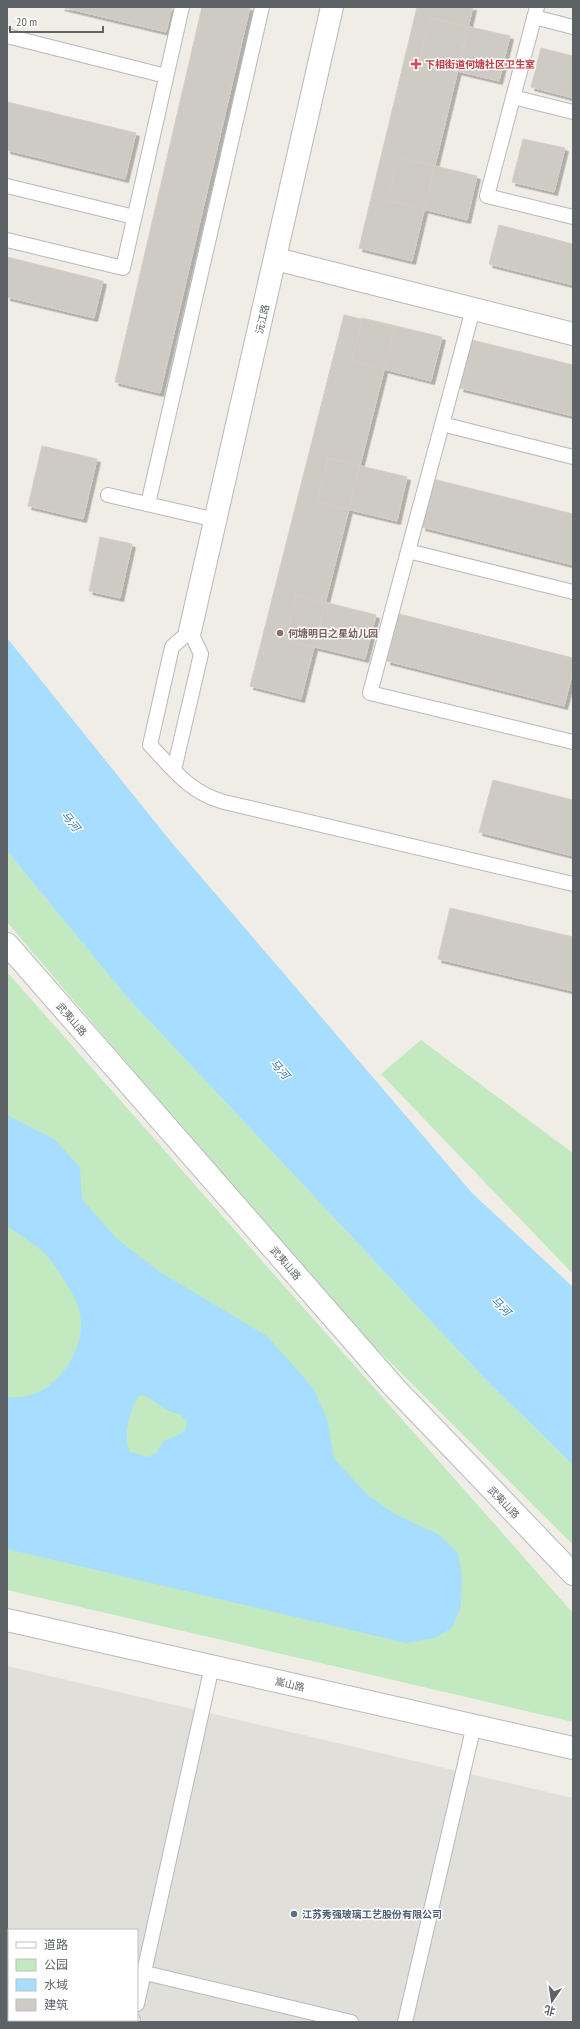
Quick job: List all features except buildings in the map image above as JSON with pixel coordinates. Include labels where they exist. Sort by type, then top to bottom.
[{"type":"street","name":"沅江路","points":[[190,631],[332,7]]},
{"type":"street","points":[[276,258],[573,334]]},
{"type":"street","name":"武夷山路","points":[[7,944],[394,1386],[573,1574]]},
{"type":"street","name":"嵩山路","points":[[7,1620],[573,1748]]},
{"type":"lane","points":[[7,240],[123,268],[182,7]]},
{"type":"lane","points":[[148,504],[262,7]]},
{"type":"lane","points":[[573,26],[535,12],[487,196],[573,217]]},
{"type":"lane","points":[[7,36],[166,76]]},
{"type":"lane","points":[[513,97],[573,112]]},
{"type":"lane","points":[[7,186],[134,217]]},
{"type":"lane","points":[[473,309],[370,693],[573,742]]},
{"type":"lane","points":[[442,424],[573,457]]},
{"type":"lane","points":[[108,495],[216,520]]},
{"type":"lane","points":[[408,551],[573,592]]},
{"type":"lane","points":[[174,770],[201,654],[190,631],[172,647],[150,745],[191,788],[208,798],[573,884]]},
{"type":"lane","points":[[138,1993],[140,1972],[212,1666]]},
{"type":"lane","points":[[405,2022],[474,1725]]},
{"type":"lane","points":[[140,1972],[351,2022]]},
{"type":"shaded area","points":[[7,1666],[573,1798],[573,2022],[7,2022]]},
{"type":"green space","points":[[7,851],[125,995],[485,1379],[573,1465],[573,1545],[331,1303],[7,922]]},
{"type":"green space","points":[[7,972],[573,1613],[573,1722],[7,1590]]},
{"type":"green space","points":[[421,1040],[573,1153],[573,1274],[381,1074]]},
{"type":"water","name":"马河","points":[[7,638],[172,843],[472,1193],[573,1287],[573,1465],[485,1379],[125,995],[7,851]]},
{"type":"water","points":[[7,1115],[54,1139],[80,1167],[82,1199],[117,1239],[160,1272],[267,1336],[314,1389],[328,1422],[334,1458],[369,1496],[397,1515],[438,1534],[458,1553],[462,1577],[461,1606],[452,1628],[435,1638],[406,1643],[7,1549],[7,1397],[20,1397],[34,1394],[46,1388],[57,1379],[66,1368],[73,1355],[81,1328],[80,1314],[76,1301],[52,1262],[40,1249],[7,1226]],"holes":[[[144,1395],[166,1410],[181,1415],[187,1421],[185,1430],[176,1436],[163,1441],[157,1452],[148,1457],[130,1452],[127,1431],[132,1409],[138,1396]]]},
{"type":"place","name":"下相街道何塘社区卫生室","points":[[416,64]]},
{"type":"place","name":"何塘明日之星幼儿园","points":[[280,633]]},
{"type":"place","name":"江苏秀强玻璃工艺股份有限公司","points":[[294,1914]]}]
